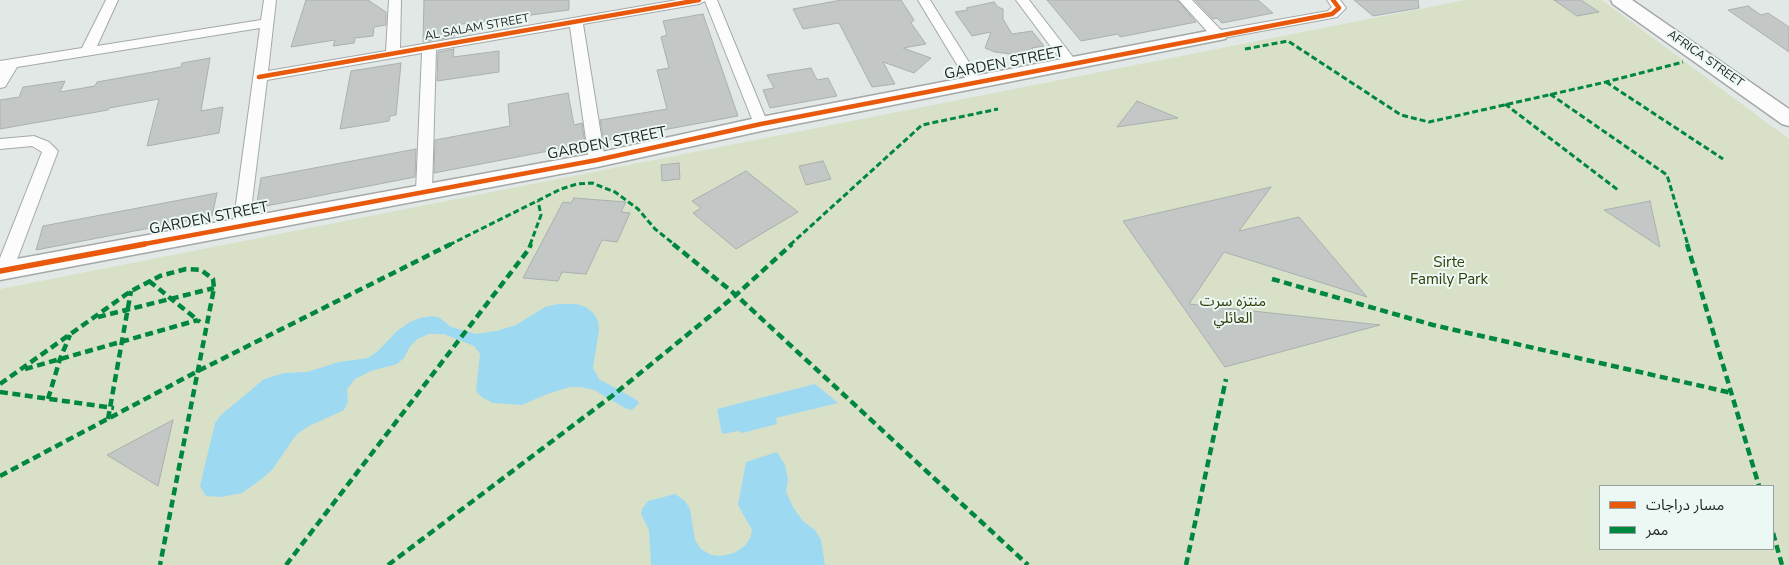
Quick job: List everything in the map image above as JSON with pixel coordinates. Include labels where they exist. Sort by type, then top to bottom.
[{"type":"street","points":[[87,52],[112,0]]},
{"type":"street","points":[[241,226],[270,0]]},
{"type":"street","points":[[393,53],[395,0]]},
{"type":"street","name":"AL SALAM STREET","points":[[259,77],[576,21],[660,3],[699,0]]},
{"type":"street","points":[[711,0],[761,124]]},
{"type":"street","points":[[924,0],[975,82]]},
{"type":"street","points":[[1022,0],[1071,64]]},
{"type":"street","points":[[1185,0],[1218,35],[1332,14],[1339,8],[1333,0]]},
{"type":"street","name":"AFRICA STREET","points":[[1620,0],[1789,120]]},
{"type":"street","name":"AFRICA STREET","points":[[1642,0],[1789,101]]},
{"type":"street","points":[[576,21],[597,160]]},
{"type":"street","points":[[0,84],[6,64],[266,22]]},
{"type":"street","name":"GARDEN STREET","points":[[2,270],[597,160],[761,124],[1218,35]]},
{"type":"street","points":[[424,191],[429,47]]},
{"type":"street","points":[[0,144],[34,140],[44,145],[50,151],[2,270]]},
{"type":"green space","name":"Sirte Family Park","points":[[1465,0],[1602,0],[1789,139],[1789,565],[0,565],[0,289]]},
{"type":"water","points":[[558,304],[576,304],[586,307],[594,314],[598,321],[599,330],[593,368],[599,379],[637,400],[639,403],[632,410],[594,390],[581,387],[570,387],[547,394],[522,405],[493,403],[483,398],[476,391],[480,354],[474,346],[444,334],[429,334],[417,339],[409,348],[404,358],[397,364],[371,371],[355,379],[347,389],[348,402],[344,410],[309,426],[296,435],[272,470],[242,493],[221,497],[206,496],[200,486],[215,423],[221,415],[264,379],[284,373],[307,372],[339,362],[368,358],[378,351],[397,331],[420,318],[432,316],[440,318],[451,327],[476,334],[516,325],[545,307]]},
{"type":"water","points":[[815,384],[838,403],[776,418],[777,424],[742,433],[738,431],[722,434],[717,409]]},
{"type":"water","points":[[777,452],[785,465],[788,480],[786,492],[794,509],[803,521],[815,530],[821,540],[825,565],[651,565],[649,530],[641,514],[648,501],[675,494],[684,500],[690,509],[695,540],[701,549],[711,555],[721,556],[734,553],[745,546],[752,530],[738,505],[746,462]]},
{"type":"building","points":[[306,0],[368,0],[386,12],[386,25],[374,27],[373,36],[355,38],[354,43],[333,46],[335,40],[291,47]]},
{"type":"building","points":[[424,0],[569,0],[569,10],[455,25],[454,37],[423,42]]},
{"type":"building","points":[[841,0],[901,0],[914,20],[911,23],[926,44],[903,48],[931,58],[914,73],[883,62],[895,84],[872,87],[839,23],[803,29],[793,9]]},
{"type":"building","points":[[1047,0],[1177,0],[1196,22],[1120,37],[1118,34],[1081,41]]},
{"type":"building","points":[[1195,0],[1258,0],[1273,13],[1222,23],[1217,18],[1213,19]]},
{"type":"building","points":[[1354,0],[1418,0],[1419,8],[1373,16]]},
{"type":"building","points":[[1554,0],[1581,0],[1599,12],[1577,16]]},
{"type":"building","points":[[994,2],[1003,9],[1003,19],[1012,34],[1032,31],[1044,46],[1032,48],[1033,51],[1012,54],[995,52],[985,48],[991,32],[972,36],[955,12]]},
{"type":"building","points":[[1748,6],[1761,15],[1768,13],[1789,27],[1789,52],[1728,10]]},
{"type":"building","points":[[703,14],[738,116],[604,141],[600,120],[667,109],[657,70],[669,68],[661,37],[667,35],[663,21]]},
{"type":"building","points":[[454,49],[453,57],[499,51],[499,72],[437,81],[438,52]]},
{"type":"building","points":[[210,58],[201,111],[223,107],[219,133],[147,146],[159,99],[0,129],[0,100],[19,97],[23,87],[65,81],[60,92],[95,86],[97,82],[181,67],[182,63]]},
{"type":"building","points":[[401,63],[396,115],[390,116],[389,121],[340,129],[351,71]]},
{"type":"building","points":[[811,68],[817,80],[828,78],[837,96],[770,108],[763,90],[774,88],[767,75]]},
{"type":"building","points":[[568,93],[574,125],[582,123],[585,144],[434,173],[435,140],[510,126],[508,104]]},
{"type":"building","points":[[1137,101],[1178,118],[1117,127]]},
{"type":"building","points":[[416,149],[415,177],[256,208],[261,178]]},
{"type":"building","points":[[823,161],[831,179],[806,185],[799,166]]},
{"type":"building","points":[[679,163],[680,179],[662,181],[661,165]]},
{"type":"building","points":[[746,171],[798,212],[736,249],[693,213],[701,208],[692,201]]},
{"type":"building","points":[[1271,187],[1239,231],[1299,217],[1367,297],[1224,252],[1189,304],[1380,325],[1225,367],[1123,221]]},
{"type":"building","points":[[217,193],[212,216],[36,250],[43,226]]},
{"type":"building","points":[[574,198],[626,202],[621,212],[630,213],[617,242],[602,240],[586,274],[562,272],[558,281],[523,278],[563,202],[571,203]]},
{"type":"building","points":[[1650,201],[1660,247],[1604,210]]},
{"type":"building","points":[[173,420],[158,486],[107,455]]},
{"type":"marked path","points":[[1245,49],[1288,41],[1401,115],[1429,122],[1606,82],[1683,62]]},
{"type":"marked path","points":[[1606,82],[1723,159]]},
{"type":"marked path","points":[[1550,94],[1667,175],[1759,485]]},
{"type":"marked path","points":[[1505,104],[1618,190]]},
{"type":"marked path","points":[[388,565],[612,396],[736,295],[922,125],[998,109]]},
{"type":"marked path","points":[[0,476],[198,371],[561,189],[577,184],[592,183],[615,192],[638,209],[655,229],[736,295],[1028,565]]},
{"type":"marked path","points":[[286,565],[529,249],[541,215],[538,201]]},
{"type":"marked path","points":[[0,384],[131,291],[160,276],[186,269],[201,270],[213,279],[214,288],[160,565]]},
{"type":"marked path","points":[[1272,279],[1433,325],[1732,393]]},
{"type":"marked path","points":[[149,281],[200,322]]},
{"type":"marked path","points":[[98,317],[214,288]]},
{"type":"marked path","points":[[108,419],[131,291]]},
{"type":"marked path","points":[[25,369],[198,320]]},
{"type":"marked path","points":[[48,399],[60,359],[70,335]]},
{"type":"marked path","points":[[1186,565],[1226,379]]},
{"type":"marked path","points":[[0,392],[114,408]]},
{"type":"marked path","points":[[1774,537],[1782,565]]},
{"type":"cycle path","points":[[259,77],[699,0]]},
{"type":"cycle path","points":[[0,271],[597,160],[761,124],[1332,14],[1339,8],[1333,0]]},
{"type":"park label","name":"منتزه سرت العائلي","points":[[1233,310]]}]
